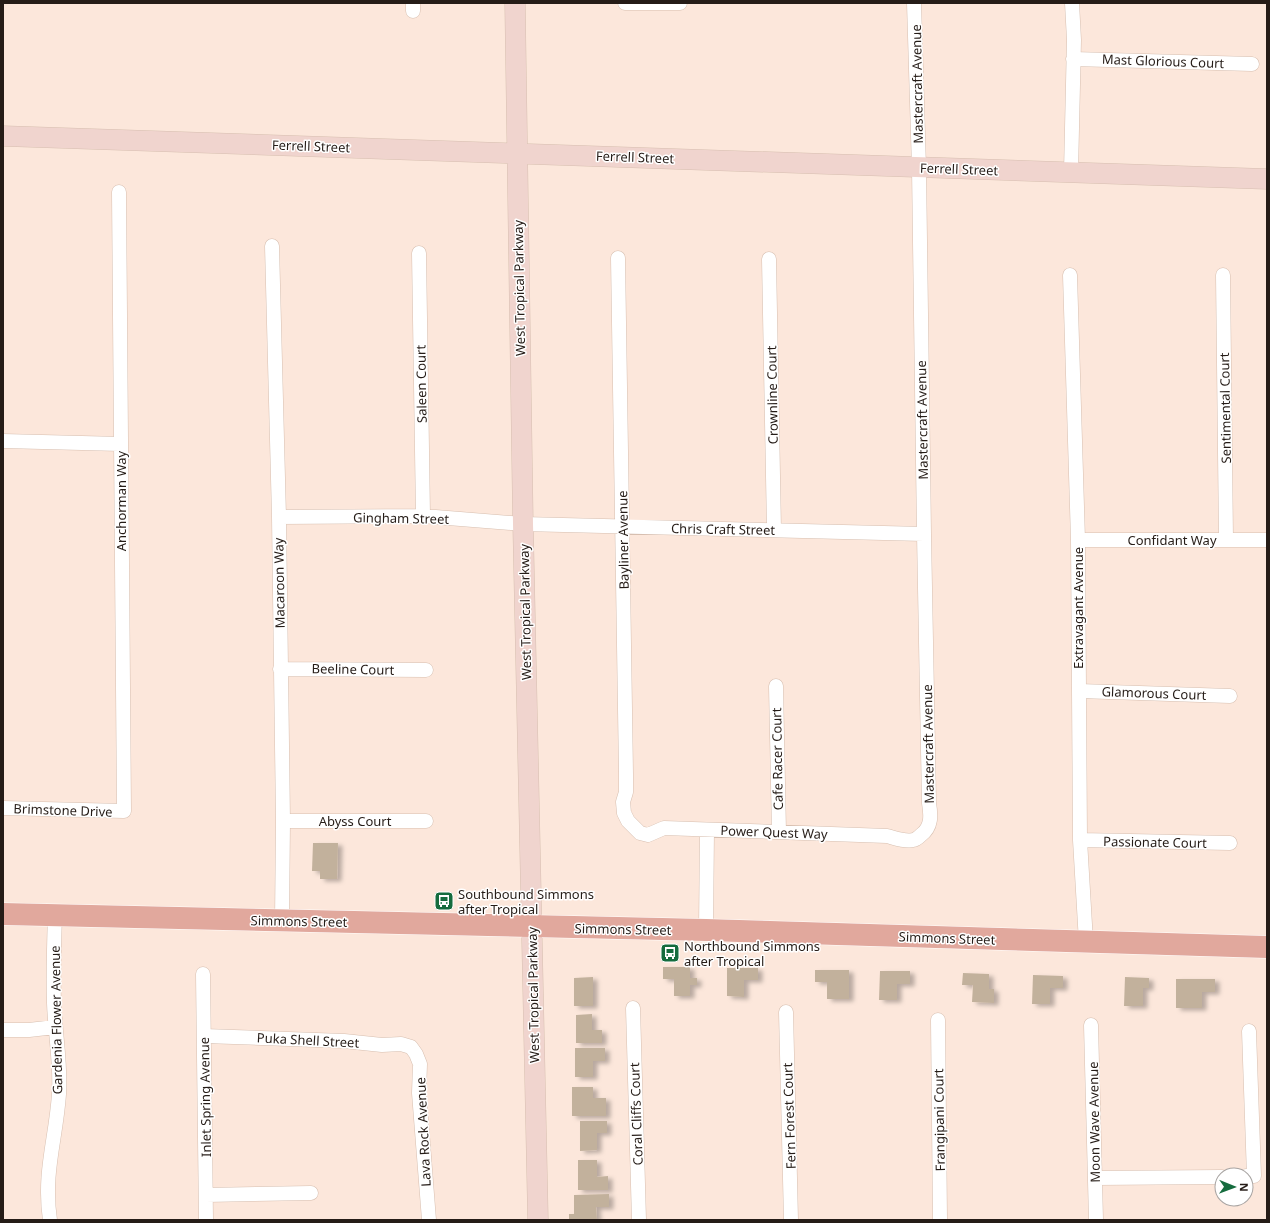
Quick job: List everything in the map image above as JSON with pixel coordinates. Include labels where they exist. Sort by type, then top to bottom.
[{"type":"main road","name":"Simmons Street","points":[[3,914],[706,930],[1267,948]]},
{"type":"street","name":"West Tropical Parkway","points":[[515,3],[523,524],[538,1220]]},
{"type":"street","points":[[626,3],[680,3]]},
{"type":"street","name":"Mastercraft Avenue","points":[[914,3],[919,168],[929,803],[931,816],[929,827],[923,834]]},
{"type":"street","points":[[1071,172],[1073,59],[1072,3]]},
{"type":"street","name":"Mast Glorious Court","points":[[1073,59],[1252,64]]},
{"type":"street","name":"Ferrell Street","points":[[3,136],[518,152],[919,168],[1267,179]]},
{"type":"street","name":"Anchorman Way","points":[[119,192],[124,812]]},
{"type":"street","name":"Macaroon Way","points":[[272,246],[279,516],[280,668],[284,820],[282,921]]},
{"type":"street","name":"Saleen Court","points":[[419,253],[423,516]]},
{"type":"street","name":"Bayliner Avenue","points":[[618,258],[626,774],[626,792],[623,802],[624,813],[628,821]]},
{"type":"street","name":"Crownline Court","points":[[769,259],[774,530]]},
{"type":"street","name":"Extravagant Avenue","points":[[1070,274],[1078,540],[1080,840],[1086,942]]},
{"type":"street","name":"Sentimental Court","points":[[1223,276],[1226,540]]},
{"type":"street","points":[[3,440],[121,444]]},
{"type":"street","name":"Gingham Street","points":[[279,516],[423,516],[523,524]]},
{"type":"street","name":"Chris Craft Street","points":[[523,524],[924,534]]},
{"type":"street","name":"Confidant Way","points":[[1078,540],[1267,540]]},
{"type":"street","name":"Beeline Court","points":[[280,668],[426,670]]},
{"type":"street","name":"Cafe Racer Court","points":[[776,686],[779,832]]},
{"type":"street","name":"Glamorous Court","points":[[1079,691],[1230,696]]},
{"type":"street","name":"Brimstone Drive","points":[[3,808],[124,812]]},
{"type":"street","name":"Abyss Court","points":[[284,820],[426,821]]},
{"type":"street","name":"Power Quest Way","points":[[628,821],[640,833],[648,835],[664,828],[888,836],[906,840],[913,840],[923,834]]},
{"type":"street","points":[[706,930],[707,830]]},
{"type":"street","name":"Passionate Court","points":[[1080,840],[1230,843]]},
{"type":"street","name":"Gardenia Flower Avenue","points":[[50,1220],[47,1192],[48,1171],[59,1094],[54,1003],[55,915]]},
{"type":"street","name":"Inlet Spring Avenue","points":[[203,974],[206,1220]]},
{"type":"street","name":"Coral Cliffs Court","points":[[633,1008],[639,1220]]},
{"type":"street","name":"Fern Forest Court","points":[[786,1012],[791,1220]]},
{"type":"street","name":"Frangipani Court","points":[[938,1020],[940,1220]]},
{"type":"street","name":"Moon Wave Avenue","points":[[1091,1025],[1096,1220]]},
{"type":"street","points":[[3,1030],[29,1030],[55,1027]]},
{"type":"street","points":[[1249,1031],[1250,1167]]},
{"type":"street","name":"Puka Shell Street","points":[[204,1036],[344,1041],[382,1045],[401,1044],[411,1047]]},
{"type":"street","name":"Lava Rock Avenue","points":[[411,1047],[420,1064],[419,1093],[429,1220]]},
{"type":"street","points":[[1095,1178],[1214,1177]]},
{"type":"street","points":[[206,1195],[311,1193]]},
{"type":"building","points":[[313,843],[338,843],[337,879],[320,879],[320,871],[312,871]]},
{"type":"building","points":[[663,967],[690,967],[690,978],[697,978],[697,985],[690,985],[690,996],[674,996],[674,979],[663,979]]},
{"type":"building","points":[[727,968],[758,968],[758,980],[744,980],[744,997],[727,996]]},
{"type":"building","points":[[815,970],[849,970],[849,999],[827,999],[827,982],[815,982]]},
{"type":"building","points":[[880,971],[910,971],[910,984],[897,984],[897,1000],[879,1000]]},
{"type":"building","points":[[963,973],[989,974],[989,989],[994,989],[994,1003],[972,1002],[973,985],[962,985]]},
{"type":"building","points":[[1033,975],[1063,976],[1063,988],[1050,988],[1050,1004],[1032,1004]]},
{"type":"building","points":[[593,977],[593,1006],[574,1006],[574,978]]},
{"type":"building","points":[[1125,977],[1149,978],[1149,988],[1143,988],[1143,1006],[1124,1006]]},
{"type":"building","points":[[1176,979],[1215,979],[1215,992],[1202,992],[1202,1008],[1176,1008]]},
{"type":"building","points":[[592,1014],[592,1030],[602,1030],[602,1043],[576,1043],[576,1015]]},
{"type":"building","points":[[575,1048],[605,1048],[605,1061],[593,1061],[593,1077],[575,1077]]},
{"type":"building","points":[[572,1087],[593,1087],[593,1098],[606,1098],[606,1116],[572,1116]]},
{"type":"building","points":[[580,1121],[607,1121],[607,1133],[597,1133],[597,1150],[580,1151]]},
{"type":"building","points":[[578,1160],[597,1160],[597,1177],[608,1176],[608,1190],[578,1190]]},
{"type":"building","points":[[609,1194],[609,1207],[596,1207],[597,1220],[569,1220],[569,1214],[574,1214],[574,1195]]},
{"type":"place","name":"Southbound Simmons after Tropical","points":[[444,901]]},
{"type":"place","name":"Northbound Simmons after Tropical","points":[[670,953]]}]
